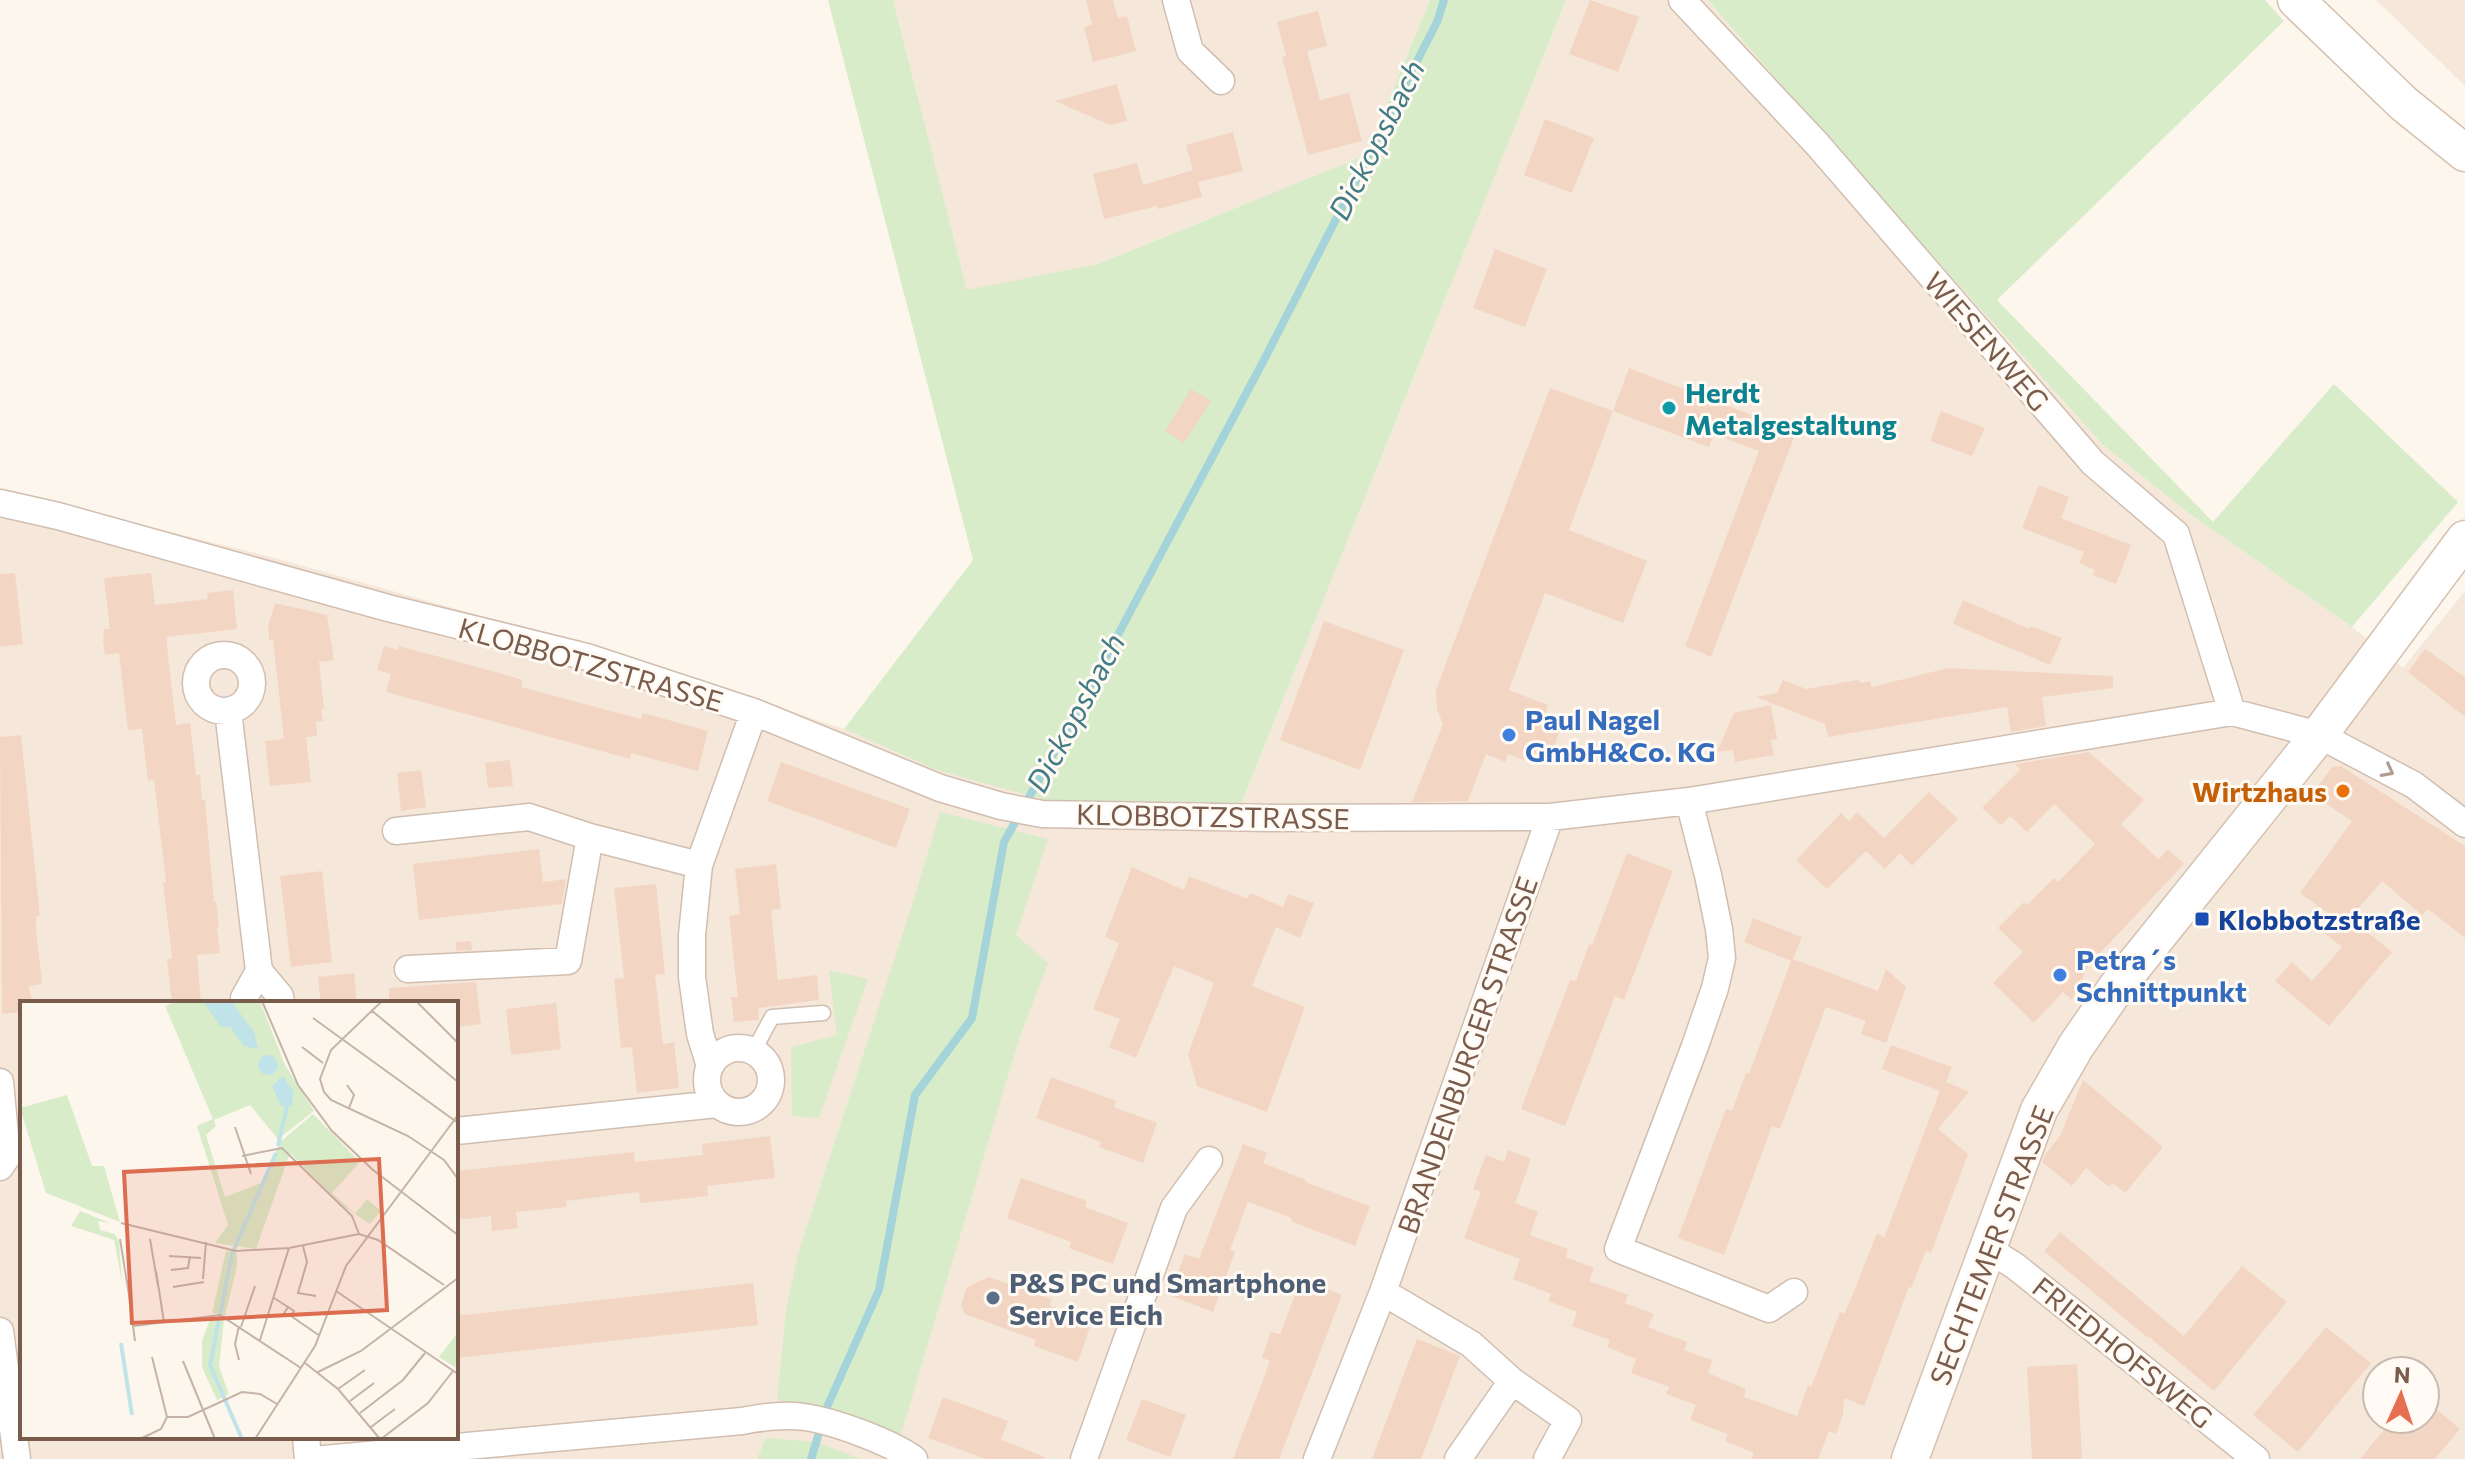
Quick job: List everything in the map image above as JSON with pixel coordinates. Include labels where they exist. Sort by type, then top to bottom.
[{"type":"street","points":[[1176,0],[1190,51],[1221,81]]},
{"type":"street","name":"WIESENWEG","points":[[1682,0],[1817,144],[2093,463],[2176,534],[2232,712]]},
{"type":"street","points":[[2296,0],[2403,103],[2465,153]]},
{"type":"street","name":"KLOBBOTZSTRASSE","points":[[0,503],[58,516],[374,604],[587,657],[754,712],[940,788],[1042,814],[1271,818],[1550,817],[1689,801],[2232,712],[2319,735],[2414,785],[2465,824]]},
{"type":"street","name":"SECHTEMER STRASSE","points":[[1910,1459],[2039,1110],[2093,1019],[2319,735],[2465,539]]},
{"type":"street","points":[[228,711],[259,971],[281,1001]]},
{"type":"street","points":[[710,1066],[700,1034],[692,977],[692,935],[699,865],[754,712]]},
{"type":"street","points":[[1689,801],[1708,875],[1722,958],[1695,1046],[1618,1249],[1769,1309],[1794,1292]]},
{"type":"street","points":[[396,831],[529,817],[590,837],[699,865]]},
{"type":"street","name":"BRANDENBURGER STRASSE","points":[[1317,1459],[1383,1292],[1550,817]]},
{"type":"street","points":[[408,969],[568,961],[590,837]]},
{"type":"street","points":[[244,1001],[259,971]]},
{"type":"street","points":[[744,1048],[753,1052],[767,1066],[770,1075],[768,1095],[762,1103],[745,1112],[735,1112],[717,1104],[707,1086],[710,1066],[716,1058],[733,1049],[744,1048]]},
{"type":"street","points":[[0,1082],[7,1157],[0,1167]]},
{"type":"street","points":[[458,1131],[717,1104]]},
{"type":"street","points":[[1084,1459],[1174,1208],[1209,1160]]},
{"type":"street","name":"FRIEDHOFSWEG","points":[[1988,1249],[2015,1266],[2256,1459]]},
{"type":"street","points":[[1383,1292],[1471,1344],[1512,1381],[1568,1420],[1547,1459]]},
{"type":"street","points":[[0,1331],[17,1459]]},
{"type":"street","points":[[1458,1459],[1512,1381]]},
{"type":"street","points":[[324,1459],[769,1416],[805,1417],[849,1429],[914,1459]]},
{"type":"street","points":[[306,1439],[308,1459]]},
{"type":"lane","points":[[753,1052],[772,1017],[823,1013]]},
{"type":"shaded area","points":[[893,0],[1430,0],[1366,155],[1098,264],[967,291]]},
{"type":"shaded area","points":[[1566,0],[1708,0],[1827,138],[2103,445],[2190,514],[2352,627],[2403,668],[2465,591],[2465,1459],[0,1459],[0,491],[275,558],[592,647],[844,729],[937,770],[1239,809]]},
{"type":"shaded area","points":[[2376,0],[2465,0],[2465,86]]},
{"type":"green space","points":[[828,0],[893,0],[967,290],[1098,264],[1366,155],[1430,0],[1566,0],[1239,809],[1056,803],[937,770],[844,729],[973,560]]},
{"type":"green space","points":[[1708,0],[2265,0],[2284,21],[1997,300],[2213,522],[2334,384],[2458,502],[2352,627],[2190,514],[2103,445],[1827,138]]},
{"type":"green space","points":[[940,812],[1048,839],[1016,935],[1048,963],[1018,1042],[901,1434],[827,1407],[777,1400],[786,1310],[798,1254]]},
{"type":"green space","points":[[829,970],[868,979],[819,1118],[792,1116],[791,1047],[837,1035]]},
{"type":"green space","points":[[766,1438],[816,1442],[861,1459],[757,1459]]},
{"type":"building","points":[[1086,0],[1113,0],[1118,18],[1127,16],[1136,51],[1093,62],[1084,27],[1092,25]]},
{"type":"building","points":[[1590,0],[1639,17],[1618,72],[1569,54]]},
{"type":"building","points":[[1318,11],[1327,46],[1307,51],[1320,100],[1349,93],[1362,141],[1308,155],[1282,57],[1286,56],[1277,22]]},
{"type":"building","points":[[1117,84],[1127,121],[1110,125],[1055,101]]},
{"type":"building","points":[[1545,119],[1594,138],[1572,193],[1524,175]]},
{"type":"building","points":[[1233,132],[1243,171],[1198,182],[1202,197],[1104,219],[1093,174],[1137,163],[1143,185],[1193,170],[1186,145]]},
{"type":"building","points":[[1495,249],[1547,269],[1525,327],[1473,308]]},
{"type":"building","points":[[1629,368],[1796,432],[1711,657],[1685,646],[1759,451],[1714,434],[1709,447],[1613,411]]},
{"type":"building","points":[[1550,388],[1613,411],[1569,530],[1647,561],[1623,623],[1545,593],[1509,690],[1548,705],[1542,724],[1560,731],[1549,759],[1531,752],[1527,761],[1508,754],[1505,762],[1486,754],[1468,801],[1412,802],[1443,724],[1437,710],[1436,690]]},
{"type":"building","points":[[1191,389],[1211,401],[1184,443],[1165,431]]},
{"type":"building","points":[[1941,411],[1985,428],[1972,456],[1930,441]]},
{"type":"building","points":[[2039,485],[2069,497],[2061,518],[2131,545],[2116,584],[2093,575],[2095,570],[2079,563],[2084,552],[2022,528]]},
{"type":"building","points":[[15,573],[23,644],[0,647],[0,574]]},
{"type":"building","points":[[151,573],[155,605],[208,599],[207,593],[233,590],[237,629],[166,637],[176,725],[190,723],[196,775],[200,775],[202,800],[205,800],[219,927],[220,953],[197,955],[201,1001],[172,1001],[167,959],[172,958],[163,882],[166,882],[154,780],[148,781],[142,729],[128,730],[119,653],[105,655],[104,629],[110,629],[104,578]]},
{"type":"building","points":[[1963,600],[2030,629],[2031,626],[2062,638],[2050,665],[1953,624]]},
{"type":"building","points":[[275,603],[327,615],[334,660],[319,662],[324,709],[321,709],[323,721],[316,722],[317,736],[306,737],[311,782],[270,786],[265,741],[284,739],[273,640],[269,640],[268,626]]},
{"type":"building","points":[[1324,621],[1404,650],[1360,770],[1280,740]]},
{"type":"building","points":[[384,646],[398,650],[399,646],[499,673],[523,680],[521,687],[641,719],[643,713],[708,731],[698,771],[631,753],[630,759],[386,692],[391,674],[377,670]]},
{"type":"building","points":[[2425,649],[2465,677],[2465,717],[2408,672]]},
{"type":"building","points":[[1948,668],[2113,676],[2113,688],[2042,697],[2046,726],[2011,732],[2007,707],[1828,737],[1825,724],[1756,697],[1777,693],[1783,680],[1806,689],[1857,680],[1862,683],[1870,681],[1872,687]]},
{"type":"building","points":[[1771,705],[1777,739],[1771,740],[1774,755],[1735,762],[1733,750],[1717,752],[1734,713]]},
{"type":"building","points":[[21,735],[40,916],[36,917],[36,929],[42,984],[29,986],[32,1001],[20,1001],[20,1012],[2,1014],[0,737]]},
{"type":"building","points":[[2089,752],[2144,800],[2121,824],[2159,859],[2168,849],[2184,864],[2089,965],[2072,1000],[2063,992],[2034,1023],[1993,983],[2023,952],[1998,928],[2054,878],[2058,882],[2095,844],[2054,804],[2027,832],[2010,816],[2001,825],[1982,808],[2020,770],[2015,764]]},
{"type":"building","points":[[510,760],[513,786],[488,788],[485,763]]},
{"type":"building","points":[[781,762],[910,809],[896,848],[767,801]]},
{"type":"building","points":[[2341,766],[2465,846],[2465,938],[2428,909],[2422,915],[2382,881],[2350,918],[2392,952],[2329,1026],[2275,981],[2292,962],[2312,981],[2342,947],[2319,929],[2331,915],[2300,893],[2352,821],[2312,794],[2332,767]]},
{"type":"building","points":[[421,770],[426,807],[401,811],[397,773]]},
{"type":"building","points":[[1929,792],[1958,819],[1912,866],[1900,853],[1885,869],[1866,851],[1827,889],[1796,860],[1841,813],[1849,821],[1857,812],[1884,838]]},
{"type":"building","points":[[539,849],[543,882],[566,879],[562,904],[419,920],[413,864]]},
{"type":"building","points":[[1627,853],[1673,871],[1624,1000],[1615,996],[1565,1126],[1521,1109],[1570,980],[1576,981]]},
{"type":"building","points":[[776,864],[781,909],[771,910],[778,980],[817,975],[819,1000],[758,1008],[759,1020],[734,1022],[731,997],[738,997],[729,916],[740,914],[735,869]]},
{"type":"building","points":[[1132,867],[1184,890],[1189,876],[1248,899],[1250,893],[1283,907],[1288,894],[1314,903],[1300,938],[1276,927],[1252,986],[1305,1007],[1267,1112],[1197,1086],[1188,1054],[1214,983],[1174,966],[1136,1058],[1109,1047],[1120,1019],[1093,1009],[1119,943],[1105,937]]},
{"type":"building","points":[[322,871],[332,962],[291,967],[280,876]]},
{"type":"building","points":[[656,884],[665,974],[655,975],[663,1044],[674,1042],[679,1088],[637,1093],[632,1047],[621,1048],[614,979],[624,978],[614,888]]},
{"type":"building","points":[[1753,918],[1802,937],[1793,959],[1878,991],[1886,969],[1906,987],[1886,1043],[1861,1034],[1866,1021],[1826,1007],[1780,1129],[1772,1126],[1724,1255],[1678,1238],[1726,1109],[1732,1111],[1746,1073],[1749,1074],[1791,961],[1744,942]]},
{"type":"building","points":[[471,941],[472,950],[456,951],[456,942]]},
{"type":"building","points":[[354,973],[357,1001],[321,1001],[318,977]]},
{"type":"building","points":[[476,982],[481,1024],[458,1027],[458,1001],[389,1001],[389,988]]},
{"type":"building","points":[[556,1003],[561,1049],[511,1055],[506,1009]]},
{"type":"building","points":[[1891,1045],[1952,1067],[1946,1082],[1969,1092],[1938,1129],[1968,1154],[1931,1253],[1926,1251],[1909,1287],[1864,1406],[1844,1398],[1843,1415],[1836,1434],[1829,1431],[1818,1459],[1752,1459],[1754,1453],[1725,1441],[1728,1434],[1690,1420],[1696,1405],[1666,1394],[1669,1387],[1631,1373],[1636,1359],[1607,1347],[1610,1340],[1572,1326],[1577,1312],[1548,1301],[1551,1294],[1513,1279],[1520,1259],[1464,1238],[1481,1192],[1473,1189],[1486,1155],[1504,1162],[1508,1150],[1531,1159],[1515,1203],[1538,1212],[1530,1235],[1568,1249],[1566,1257],[1594,1268],[1589,1281],[1628,1295],[1625,1303],[1654,1314],[1648,1327],[1687,1342],[1684,1350],[1712,1360],[1708,1373],[1746,1389],[1744,1397],[1797,1416],[1877,1233],[1884,1238],[1940,1091],[1882,1069]]},
{"type":"building","points":[[1051,1077],[1116,1101],[1114,1107],[1157,1123],[1143,1163],[1099,1147],[1101,1142],[1036,1118]]},
{"type":"building","points":[[2083,1080],[2163,1147],[2125,1193],[2113,1183],[2109,1187],[2086,1168],[2072,1186],[2042,1162],[2060,1136]]},
{"type":"building","points":[[770,1136],[775,1178],[707,1186],[708,1196],[640,1203],[639,1192],[566,1201],[567,1207],[516,1212],[518,1228],[492,1231],[491,1216],[458,1220],[458,1171],[634,1152],[635,1162],[703,1155],[702,1144]]},
{"type":"building","points":[[1243,1144],[1267,1153],[1263,1163],[1370,1206],[1355,1246],[1248,1202],[1230,1250],[1235,1252],[1213,1312],[1169,1295],[1185,1254],[1199,1259]]},
{"type":"building","points":[[1021,1178],[1087,1201],[1085,1207],[1128,1223],[1113,1264],[1069,1248],[1071,1242],[1007,1218]]},
{"type":"building","points":[[2060,1232],[2184,1336],[2242,1266],[2287,1302],[2214,1391],[2044,1251]]},
{"type":"building","points":[[989,1277],[1052,1299],[1050,1306],[1092,1321],[1078,1362],[1034,1346],[1036,1340],[965,1314],[961,1305],[967,1287]]},
{"type":"building","points":[[1301,1279],[1342,1295],[1279,1459],[1233,1459],[1270,1361],[1262,1358],[1271,1332],[1280,1334]]},
{"type":"building","points":[[753,1283],[758,1325],[458,1358],[458,1316]]},
{"type":"building","points":[[2326,1327],[2361,1355],[2361,1375],[2298,1452],[2253,1415]]},
{"type":"building","points":[[1417,1339],[1460,1356],[1421,1459],[1372,1459]]},
{"type":"building","points":[[2077,1364],[2082,1459],[2032,1459],[2027,1367]]},
{"type":"building","points":[[943,1397],[1008,1421],[1001,1440],[1044,1459],[986,1459],[928,1438]]},
{"type":"building","points":[[1142,1399],[1186,1415],[1170,1457],[1126,1440]]},
{"type":"building","points":[[2441,1413],[2460,1429],[2435,1459],[2360,1459],[2380,1435],[2441,1435]]},
{"type":"waterway","name":"Dickopsbach","points":[[811,1459],[827,1407],[879,1290],[915,1095],[972,1018],[1004,842],[1265,358],[1437,22],[1444,0]]},
{"type":"place","name":"Herdt Metalgestaltung","points":[[1669,408]]},
{"type":"place","name":"Paul Nagel GmbH&Co. KG","points":[[1509,735]]},
{"type":"place","name":"Wirtzhaus","points":[[2343,791]]},
{"type":"place","name":"Klobbotzstraße","points":[[2202,919]]},
{"type":"place","name":"Petra´s Schnittpunkt","points":[[2060,975]]},
{"type":"place","name":"P&S PC und Smartphone Service Eich","points":[[993,1298]]}]
